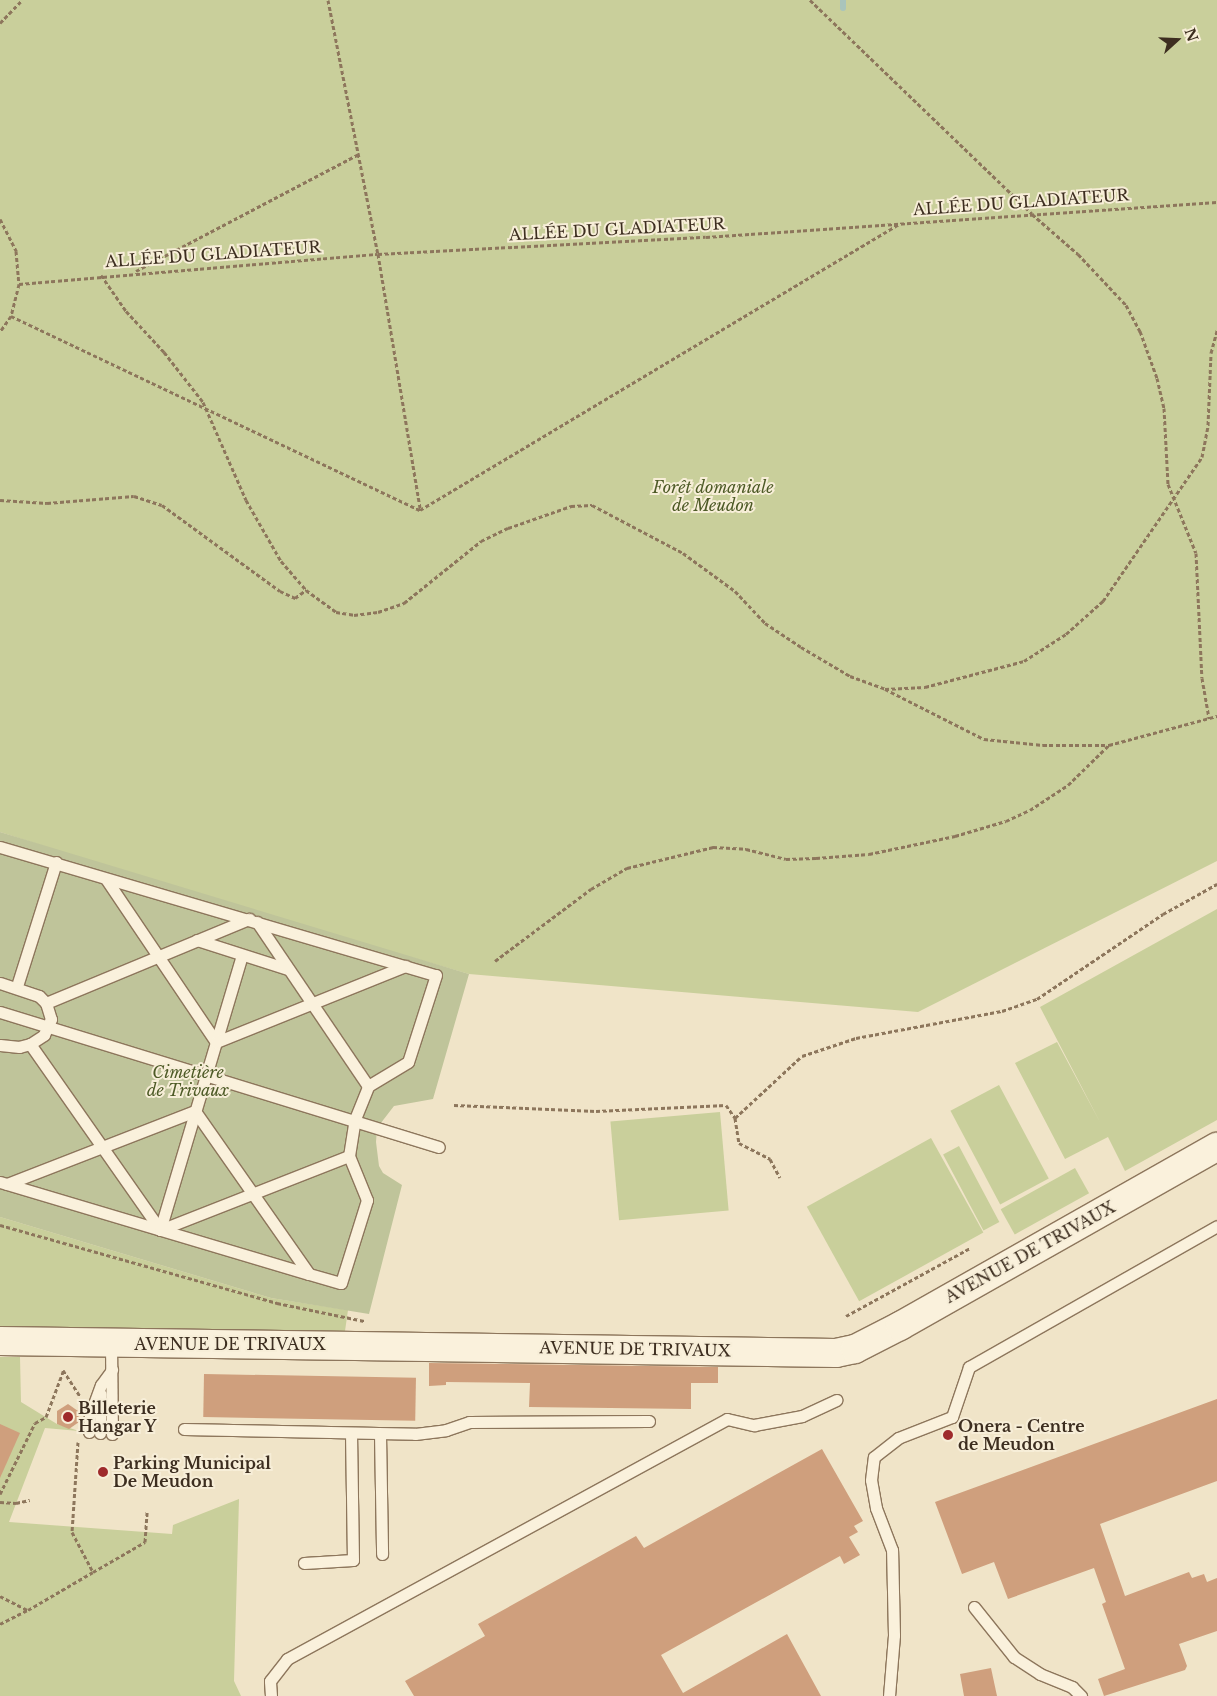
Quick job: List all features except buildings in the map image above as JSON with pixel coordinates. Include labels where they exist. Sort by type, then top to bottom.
[{"type":"main road","name":"AVENUE DE TRIVAUX","points":[[0,1341],[836,1353],[855,1350],[1217,1146]]},
{"type":"lane","points":[[1,848],[56,862],[436,975],[408,1062],[368,1086],[356,1119],[349,1156],[367,1200],[341,1283],[3,1183]]},
{"type":"lane","points":[[17,986],[56,862]]},
{"type":"lane","points":[[106,878],[216,1042]]},
{"type":"lane","points":[[46,1003],[197,940],[253,921]]},
{"type":"lane","points":[[253,921],[368,1086]]},
{"type":"lane","points":[[197,940],[288,969]]},
{"type":"lane","points":[[160,1230],[242,955]]},
{"type":"lane","points":[[216,1042],[404,966]]},
{"type":"lane","points":[[0,983],[17,986],[39,996],[46,1003],[51,1019],[49,1027],[30,1044],[19,1048],[0,1045]]},
{"type":"lane","points":[[0,1012],[356,1119],[439,1147]]},
{"type":"lane","points":[[30,1044],[160,1230]]},
{"type":"lane","points":[[3,1183],[195,1111]]},
{"type":"lane","points":[[195,1111],[309,1274]]},
{"type":"lane","points":[[160,1230],[349,1156]]},
{"type":"lane","points":[[890,1696],[894,1635],[892,1550],[876,1508],[871,1480],[874,1457],[898,1438],[952,1417],[969,1367],[1217,1226]]},
{"type":"lane","points":[[111,1343],[112,1370],[100,1433],[90,1415],[102,1385],[112,1370]]},
{"type":"lane","points":[[271,1696],[270,1681],[287,1659],[728,1419],[754,1424],[802,1416],[836,1400]]},
{"type":"lane","points":[[184,1429],[415,1434],[446,1430],[469,1422],[649,1421]]},
{"type":"lane","points":[[304,1563],[353,1560],[352,1434]]},
{"type":"lane","points":[[380,1434],[382,1554]]},
{"type":"lane","points":[[974,1607],[1014,1657],[1040,1674],[1072,1687],[1081,1696]]},
{"type":"path","points":[[0,24],[22,0]]},
{"type":"path","points":[[328,0],[378,254],[420,510]]},
{"type":"path","points":[[810,0],[1032,214],[1084,260],[1126,305],[1140,330],[1159,386],[1168,484],[1196,553],[1202,678],[1209,718]]},
{"type":"path","points":[[133,272],[358,154]]},
{"type":"path","name":"ALLÉE DU GLADIATEUR","points":[[19,284],[133,272],[378,254],[1217,202]]},
{"type":"path","points":[[0,219],[16,251],[19,284],[11,316],[0,332]]},
{"type":"path","points":[[420,510],[900,223]]},
{"type":"path","points":[[101,275],[126,311],[164,352],[206,408],[262,529],[281,561],[306,590],[336,612],[354,616],[378,612],[404,603],[481,541],[508,528],[571,506],[592,505],[683,553],[735,591],[765,623],[801,647],[850,676],[885,689],[984,739],[1043,744],[1109,745],[1217,716]]},
{"type":"path","points":[[11,316],[420,510]]},
{"type":"path","points":[[885,689],[925,687],[1001,670],[1024,661],[1066,634],[1103,601],[1175,500],[1202,457],[1208,425],[1211,353],[1217,330]]},
{"type":"path","points":[[0,500],[47,503],[134,496],[162,505],[280,591],[295,598],[306,590]]},
{"type":"path","points":[[495,961],[591,889],[627,868],[713,847],[746,849],[786,858],[816,858],[869,854],[954,836],[1006,821],[1030,810],[1068,785],[1109,745]]},
{"type":"path","points":[[735,1118],[802,1056],[856,1038],[1002,1011],[1037,999],[1163,914],[1217,884]]},
{"type":"path","points":[[454,1105],[596,1111],[726,1106],[735,1118],[739,1143],[770,1159],[780,1178]]},
{"type":"path","points":[[0,1225],[276,1303],[364,1321],[384,1346]]},
{"type":"path","points":[[846,1316],[970,1248]]},
{"type":"path","points":[[0,1494],[35,1423],[46,1417],[63,1370],[80,1392],[80,1401]]},
{"type":"path","points":[[79,1439],[72,1532],[93,1572]]},
{"type":"path","points":[[0,1502],[16,1503],[30,1500]]},
{"type":"path","points":[[0,1624],[28,1610],[145,1542],[147,1510]]},
{"type":"path","points":[[0,1596],[28,1610]]},
{"type":"green space","name":"Forêt domaniale de Meudon","points":[[0,0],[1217,0],[1217,861],[918,1012],[469,974],[194,894],[0,832]]},
{"type":"green space","name":"Cimetière de Trivaux","points":[[0,832],[469,974],[433,1099],[394,1106],[377,1128],[376,1142],[379,1166],[383,1173],[402,1185],[369,1314],[271,1298],[0,1217]]},
{"type":"green space","points":[[1217,909],[1217,1120],[1125,1171],[1108,1137],[1065,1159],[1015,1063],[1057,1042],[1101,1124],[1040,1007]]},
{"type":"green space","points":[[999,1085],[1049,1179],[1000,1204],[950,1111]]},
{"type":"green space","points":[[720,1112],[729,1211],[619,1220],[610,1122]]},
{"type":"green space","points":[[931,1138],[983,1232],[859,1301],[807,1207]]},
{"type":"green space","points":[[959,1146],[999,1222],[983,1230],[943,1154]]},
{"type":"green space","points":[[1075,1168],[1089,1193],[1015,1235],[1001,1209]]},
{"type":"green space","points":[[0,1217],[271,1298],[348,1310],[344,1338],[0,1329]]},
{"type":"green space","points":[[0,1357],[20,1357],[21,1402],[57,1424],[79,1431],[45,1428],[9,1522],[172,1534],[173,1525],[239,1499],[234,1681],[241,1696],[0,1696]]},
{"type":"waterway","points":[[843,0],[843,8]]},
{"type":"place","name":"Billeterie Hangar Y","points":[[68,1417]]},
{"type":"place","name":"Onera - Centre de Meudon","points":[[948,1435]]},
{"type":"place","name":"Parking Municipal De Meudon","points":[[103,1472]]}]
